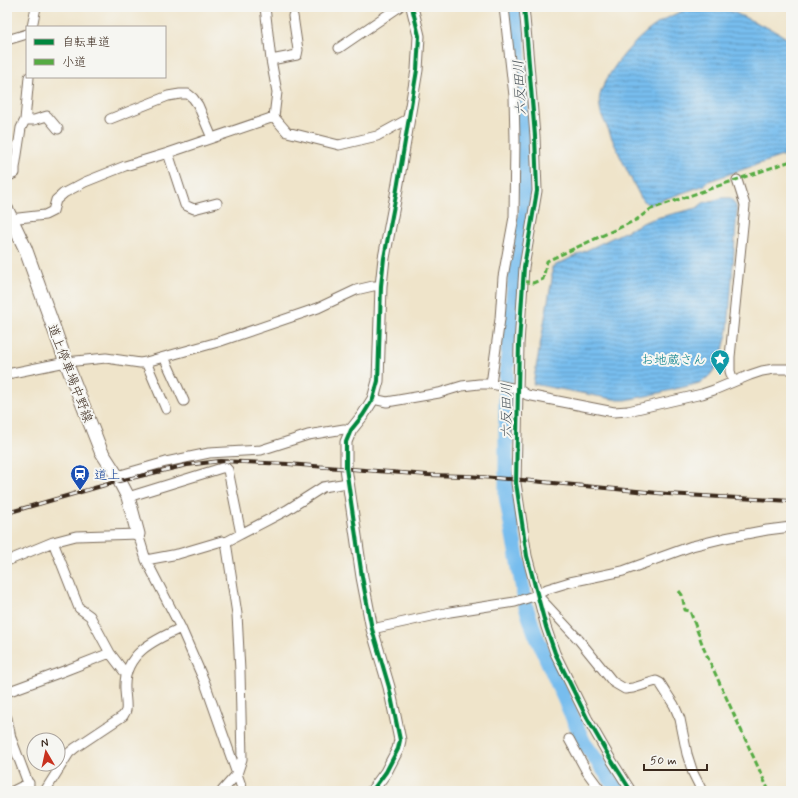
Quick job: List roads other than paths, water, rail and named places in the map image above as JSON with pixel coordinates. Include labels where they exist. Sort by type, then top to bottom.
[{"type":"main road","name":"道上停車場中野線","points":[[9,214],[24,248],[101,451],[128,497],[138,534]]},
{"type":"street","points":[[32,26],[36,7]]},
{"type":"street","points":[[264,7],[277,92],[274,117],[287,132],[339,145],[377,136],[408,119]]},
{"type":"street","points":[[339,48],[399,7]]},
{"type":"street","points":[[372,791],[386,772],[398,749],[400,740],[389,687],[372,629],[362,577],[346,468],[346,442],[351,430],[373,399],[378,381],[381,286],[384,258],[417,70],[419,36],[412,7]]},
{"type":"street","points":[[492,384],[500,319],[503,276],[514,217],[514,96],[504,7]]},
{"type":"street","points":[[524,7],[535,136],[537,191],[524,267],[516,388],[516,483],[527,556],[546,627],[555,653],[587,718],[610,758],[632,791]]},
{"type":"street","points":[[271,60],[297,56],[298,50],[293,16]]},
{"type":"street","points":[[7,40],[26,34]]},
{"type":"street","points":[[7,177],[15,173],[21,128],[25,120],[29,78]]},
{"type":"street","points":[[110,119],[168,96],[188,94],[198,105],[212,138]]},
{"type":"street","points":[[25,120],[34,120],[48,116],[58,129]]},
{"type":"street","points":[[9,214],[45,215],[53,211],[56,200],[64,193],[85,182],[125,166],[274,117]]},
{"type":"street","points":[[168,153],[185,205],[194,209],[217,203]]},
{"type":"street","points":[[733,381],[730,371],[730,357],[745,205],[737,180]]},
{"type":"street","points":[[7,374],[66,362],[106,358],[140,363],[146,362],[218,342],[310,311],[356,290],[373,286],[381,286]]},
{"type":"street","points":[[164,357],[184,401]]},
{"type":"street","points":[[146,362],[166,409]]},
{"type":"street","points":[[373,399],[387,402],[438,393],[462,386],[492,384],[516,388],[527,395],[614,412],[628,412],[702,394],[762,371],[791,369]]},
{"type":"street","points":[[117,476],[166,462],[209,453],[261,450],[308,435],[344,429],[351,430]]},
{"type":"street","points":[[128,497],[225,467],[228,470],[241,534]]},
{"type":"street","points":[[146,560],[178,554],[222,541],[226,542],[287,510],[323,487],[348,483]]},
{"type":"street","points":[[372,629],[450,612],[515,602],[537,595],[547,589],[570,582],[623,571],[692,546],[725,538],[791,527]]},
{"type":"street","points":[[7,561],[53,542],[76,536],[138,534],[146,560],[181,628],[205,683],[243,791]]},
{"type":"street","points":[[53,542],[79,608],[90,616],[110,653],[126,674]]},
{"type":"street","points":[[222,791],[237,774],[242,759],[237,614],[226,542]]},
{"type":"street","points":[[537,595],[579,640],[613,682],[625,689],[656,681],[660,683],[674,705],[680,719],[687,754],[693,773],[702,791]]},
{"type":"street","points":[[45,791],[69,753],[74,748],[123,716],[126,710],[124,687],[126,674],[130,663],[143,648],[160,637],[181,628]]},
{"type":"street","points":[[7,692],[110,653]]},
{"type":"street","points":[[7,718],[11,738],[30,787],[13,791]]},
{"type":"street","points":[[569,738],[587,772],[601,791]]},
{"type":"water","points":[[692,7],[724,8],[777,32],[791,41],[791,153],[706,182],[705,185],[648,205],[641,198],[602,117],[599,102],[600,96],[603,86],[613,68],[642,36],[659,23]]},
{"type":"water","points":[[722,198],[731,198],[736,206],[737,212],[728,330],[720,362],[706,379],[692,385],[626,400],[618,400],[533,384],[552,279],[552,267],[647,221],[697,208],[703,203]]},
{"type":"waterway","name":"六反田川","points":[[515,7],[517,21],[526,209],[514,285],[506,379],[506,496],[526,607],[535,633],[584,743],[619,791]]},
{"type":"railway","points":[[7,513],[119,481],[187,465],[220,461],[288,464],[428,475],[467,476],[668,494],[791,501]]},
{"type":"place","name":"お地蔵さん","points":[[720,376]]},
{"type":"place","name":"道上","points":[[80,491]]}]
